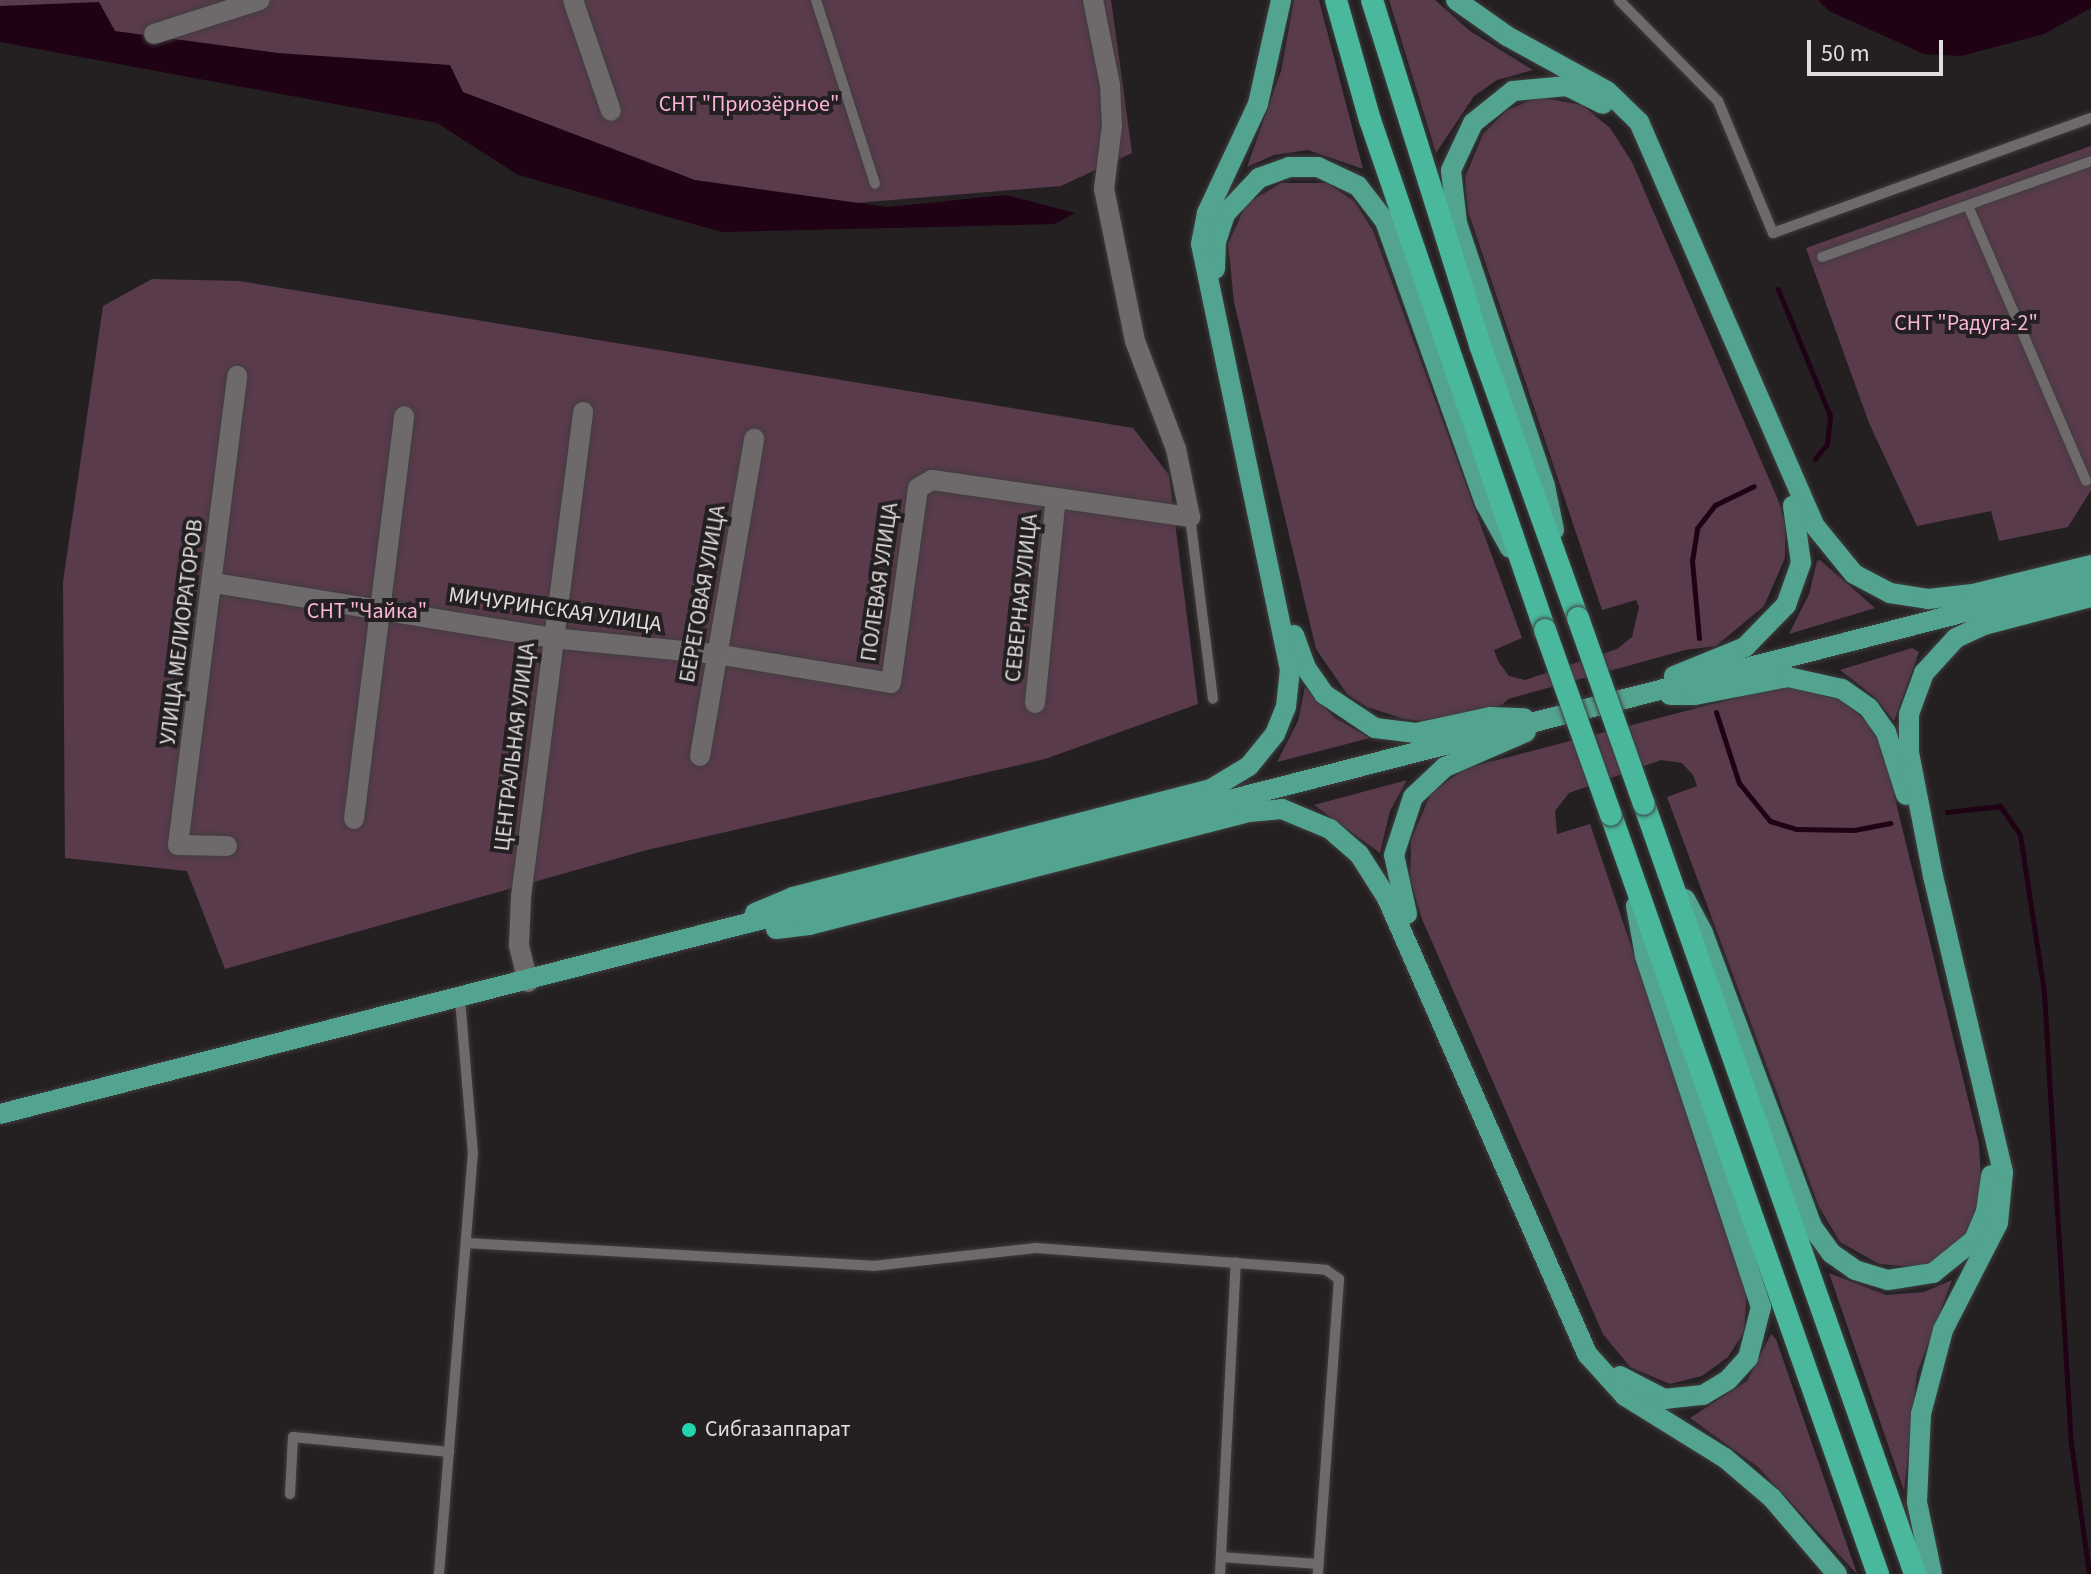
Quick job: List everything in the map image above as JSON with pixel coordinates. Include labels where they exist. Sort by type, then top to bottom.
[{"type":"highway","points":[[1336,0],[1370,120],[1545,630],[1878,1574]]},
{"type":"highway","points":[[1372,0],[1480,345],[1915,1574]]},
{"type":"main road","points":[[1241,418],[1206,281],[1203,230],[1258,104],[1281,0]]},
{"type":"main road","points":[[1456,0],[1507,36],[1607,91],[1631,112],[1647,137],[1749,386],[1822,540],[1870,584],[1908,598],[1951,597],[2091,565]]},
{"type":"main road","points":[[1563,574],[1545,486],[1452,204],[1451,170],[1463,138],[1486,109],[1513,91],[1551,85],[1594,97],[1615,115],[1637,146],[1706,284]]},
{"type":"main road","points":[[697,939],[793,897],[1211,789],[1249,766],[1275,734],[1290,683],[1215,269],[1219,229],[1232,201],[1259,178],[1303,165],[1333,171],[1367,195],[1385,221],[1485,503],[1529,583]]},
{"type":"main road","points":[[1642,694],[1758,638],[1786,605],[1799,577],[1800,525],[1749,386]]},
{"type":"main road","points":[[1260,508],[1297,647],[1314,682],[1348,714],[1375,728],[1406,733],[1490,717],[1552,718]]},
{"type":"main road","points":[[0,1114],[697,939],[2091,580]]},
{"type":"main road","points":[[1932,1574],[1917,1502],[1921,1414],[1943,1330],[1992,1238],[2004,1190],[1999,1142],[1933,876],[1908,740],[1912,700],[1924,673],[1944,647],[1969,631],[2091,597]]},
{"type":"main road","points":[[1642,694],[1695,695],[1788,677],[1819,680],[1859,699],[1886,732],[1933,876]]},
{"type":"main road","points":[[1449,1031],[1396,882],[1399,828],[1413,797],[1435,774],[1552,718]]},
{"type":"main road","points":[[697,939],[809,925],[1231,816],[1282,809],[1330,829],[1372,870],[1449,1031],[1575,1333],[1597,1369],[1625,1396],[1742,1471],[1786,1512],[1837,1574]]},
{"type":"main road","points":[[1660,851],[1703,933],[1813,1228],[1842,1262],[1869,1276],[1919,1278],[1946,1266],[1974,1240],[1986,1212],[1991,1170],[1967,1059],[1963,1006]]},
{"type":"main road","points":[[1508,1169],[1587,1333],[1626,1381],[1651,1395],[1680,1400],[1715,1389],[1739,1370],[1758,1334],[1759,1289],[1645,956],[1628,863]]},
{"type":"street","points":[[154,34],[260,0]]},
{"type":"street","points":[[573,0],[611,111]]},
{"type":"street","points":[[1056,498],[1190,517],[1176,449],[1135,341],[1104,189],[1112,126],[1093,0]]},
{"type":"street","name":"УЛИЦА МЕЛИОРАТОРОВ","points":[[227,846],[178,845],[214,583],[237,376]]},
{"type":"street","name":"ЦЕНТРАЛЬНАЯ УЛИЦА","points":[[528,982],[519,945],[552,638],[583,412]]},
{"type":"street","points":[[354,819],[383,609],[404,416]]},
{"type":"street","name":"БЕРЕГОВАЯ УЛИЦА","points":[[700,756],[754,439]]},
{"type":"street","name":"ПОЛЕВАЯ УЛИЦА","points":[[891,683],[918,488],[932,480],[1056,498]]},
{"type":"street","name":"СЕВЕРНАЯ УЛИЦА","points":[[1035,703],[1056,498]]},
{"type":"street","name":"МИЧУРИНСКАЯ УЛИЦА","points":[[214,583],[552,638],[716,654],[891,683]]},
{"type":"lane","points":[[816,0],[875,184]]},
{"type":"lane","points":[[1619,0],[1718,101],[1773,233],[2091,118]]},
{"type":"lane","points":[[1822,257],[1969,208],[2091,161]]},
{"type":"lane","points":[[1969,208],[2086,481]]},
{"type":"lane","points":[[1190,517],[1213,699]]},
{"type":"lane","points":[[439,1574],[473,1154],[460,999]]},
{"type":"lane","points":[[466,1243],[873,1266],[1036,1248],[1326,1270],[1339,1279],[1318,1569],[1221,1557]]},
{"type":"lane","points":[[1220,1574],[1236,1262]]},
{"type":"lane","points":[[290,1494],[293,1437],[449,1452]]},
{"type":"green space","name":"СНТ \"Приозёрное\"","points":[[0,0],[1111,0],[1132,153],[1061,186],[736,213],[404,95],[0,24]]},
{"type":"green space","points":[[1294,0],[1319,0],[1363,169],[1308,150],[1274,155],[1247,167],[1281,71]]},
{"type":"green space","points":[[1389,0],[1435,0],[1470,31],[1533,70],[1497,80],[1474,96],[1436,153]]},
{"type":"green space","points":[[1538,97],[1582,105],[1610,128],[1632,162],[1779,502],[1785,524],[1785,558],[1764,606],[1716,646],[1685,650],[1508,699],[1502,705],[1423,721],[1404,719],[1367,707],[1347,694],[1316,649],[1234,302],[1228,244],[1246,204],[1281,183],[1327,183],[1354,201],[1373,230],[1522,638],[1494,650],[1498,661],[1509,676],[1525,680],[1617,649],[1632,637],[1639,607],[1636,600],[1602,610],[1468,211],[1465,177],[1483,134],[1506,111]]},
{"type":"green space","name":"СНТ \"Радуга-2\"","points":[[2091,146],[2091,490],[2068,527],[1999,541],[1991,511],[1917,526],[1869,423],[1806,248]]},
{"type":"green space","name":"СНТ \"Чайка\"","points":[[152,279],[239,281],[1133,428],[1169,475],[1198,704],[1045,759],[647,850],[225,969],[187,871],[65,858],[63,582],[103,306]]},
{"type":"green space","points":[[1820,560],[1875,608],[1789,634],[1809,594],[1817,561]]},
{"type":"green space","points":[[1912,648],[1919,652],[1894,721],[1875,697],[1840,670]]},
{"type":"green space","points":[[1782,686],[1841,700],[1867,722],[1883,749],[1979,1144],[1982,1196],[1963,1238],[1930,1262],[1913,1267],[1879,1264],[1840,1242],[1819,1207],[1667,797],[1697,786],[1693,775],[1682,763],[1661,760],[1569,793],[1555,811],[1557,834],[1590,824],[1747,1290],[1744,1332],[1728,1357],[1702,1376],[1670,1384],[1630,1367],[1603,1334],[1422,919],[1410,879],[1411,840],[1431,793],[1466,768]]},
{"type":"green space","points":[[1305,687],[1335,718],[1370,738],[1277,762],[1298,721]]},
{"type":"green space","points":[[1407,780],[1390,811],[1380,853],[1314,805]]},
{"type":"green space","points":[[1829,1273],[1886,1295],[1924,1292],[1952,1280],[1917,1373],[1904,1491]]},
{"type":"green space","points":[[1771,1334],[1776,1339],[1857,1574],[1758,1467],[1690,1418],[1747,1381]]},
{"type":"shaded area","points":[[1818,0],[2091,0],[2091,8],[2044,34],[1961,56],[1924,54],[1829,11]]},
{"type":"shaded area","points":[[99,2],[115,31],[278,53],[450,65],[463,92],[695,180],[887,207],[1006,195],[1075,213],[1055,224],[722,232],[518,175],[437,123],[0,42],[0,6]]},
{"type":"waterway","points":[[1778,289],[1830,416],[1827,444],[1815,459]]},
{"type":"waterway","points":[[1699,638],[1692,561],[1697,528],[1715,505],[1754,486]]},
{"type":"waterway","points":[[1716,712],[1739,783],[1770,821],[1797,829],[1854,830],[1890,823]]},
{"type":"waterway","points":[[1947,812],[2000,806],[2020,835],[2044,992],[2071,1443],[2089,1574]]},
{"type":"place","name":"Сибгазаппарат","points":[[689,1430]]}]
